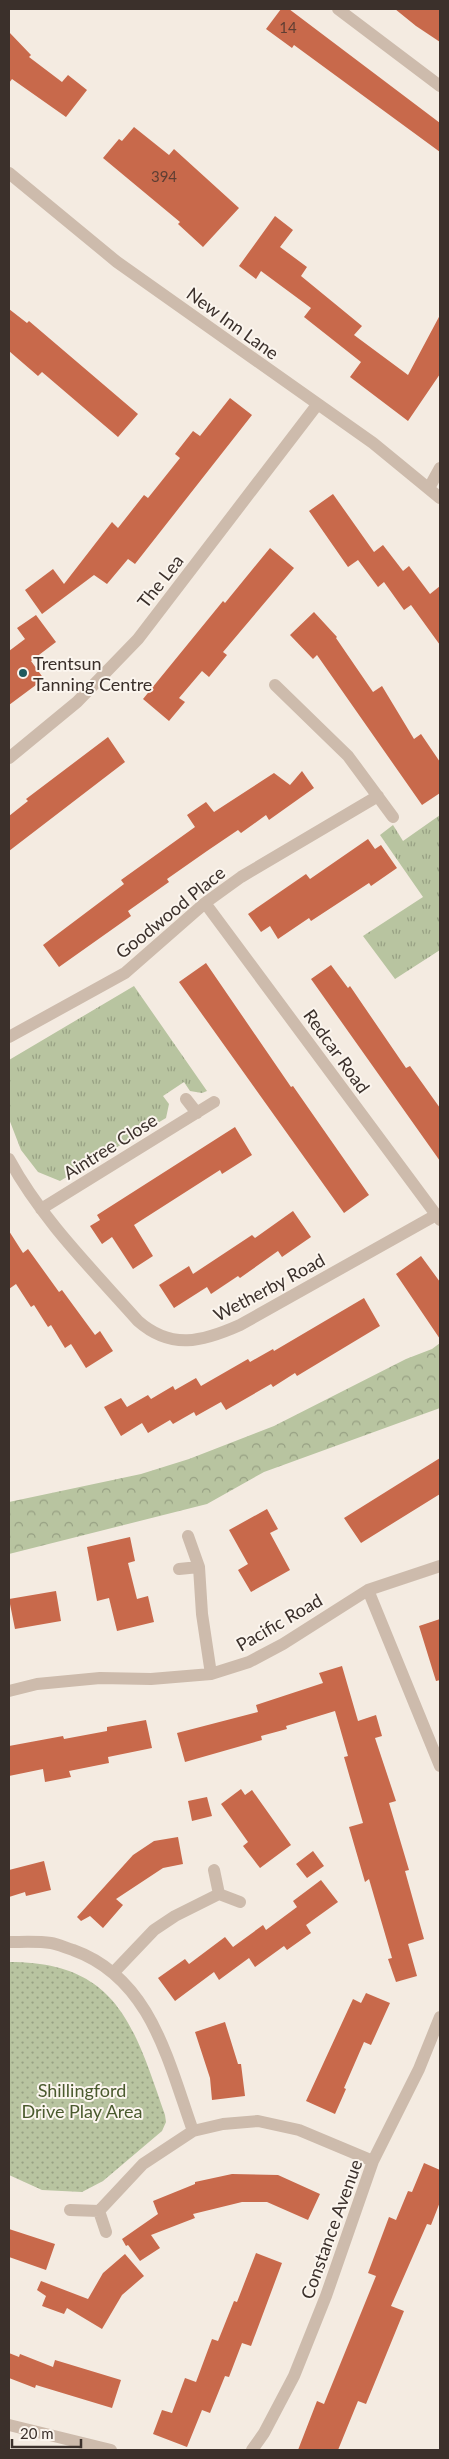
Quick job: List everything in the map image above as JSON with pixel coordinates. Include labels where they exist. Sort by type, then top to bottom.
[{"type":"street","points":[[338,9],[440,86]]},
{"type":"street","name":"New Inn Lane","points":[[9,173],[117,262],[373,443],[440,498]]},
{"type":"street","name":"The Lea","points":[[9,758],[77,702],[138,639],[317,405]]},
{"type":"street","points":[[429,488],[440,468]]},
{"type":"street","points":[[275,685],[348,756],[393,817]]},
{"type":"street","name":"Goodwood Place","points":[[9,1037],[125,973],[205,903],[241,877],[378,796]]},
{"type":"street","name":"Redcar Road","points":[[205,903],[438,1218]]},
{"type":"street","points":[[186,1099],[197,1113]]},
{"type":"street","name":"Aintree Close","points":[[41,1209],[214,1102]]},
{"type":"street","name":"Wetherby Road","points":[[9,1159],[23,1185],[51,1224],[138,1321],[151,1333],[181,1342],[221,1334],[240,1325],[438,1218]]},
{"type":"street","points":[[188,1536],[199,1566],[202,1614],[211,1674]]},
{"type":"street","points":[[179,1569],[199,1566]]},
{"type":"street","name":"Pacific Road","points":[[9,1691],[37,1684],[100,1678],[150,1679],[211,1674],[249,1662],[283,1644],[368,1590],[440,1566]]},
{"type":"street","points":[[368,1590],[440,1766]]},
{"type":"street","points":[[214,1870],[219,1894]]},
{"type":"street","points":[[114,1972],[154,1930],[175,1916],[219,1894],[240,1902]]},
{"type":"street","points":[[9,1942],[52,1943],[85,1955],[114,1972],[140,2000],[161,2041],[193,2131]]},
{"type":"street","name":"Constance Avenue","points":[[252,2450],[264,2433],[294,2376],[326,2296],[373,2161],[419,2069],[440,2017]]},
{"type":"street","points":[[70,2210],[99,2210],[143,2164],[193,2131],[223,2124],[258,2121],[299,2130],[373,2161]]},
{"type":"street","points":[[99,2210],[106,2232]]},
{"type":"street","points":[[9,2426],[111,2450]]},
{"type":"green space","points":[[440,815],[440,950],[395,979],[363,936],[423,897],[380,835],[393,825],[403,841]]},
{"type":"green space","points":[[134,986],[207,1091],[202,1093],[190,1091],[184,1082],[163,1096],[169,1104],[166,1118],[60,1181],[38,1172],[21,1150],[9,1119],[9,1060]]},
{"type":"green space","points":[[440,1343],[440,1408],[264,1472],[207,1504],[9,1554],[9,1502],[141,1474],[189,1459],[274,1426],[406,1359],[432,1349]]},
{"type":"green space","name":"Shillingford Drive Play Area","points":[[9,1962],[46,1965],[75,1973],[98,1987],[116,2005],[131,2027],[165,2115],[166,2122],[162,2131],[103,2181],[82,2192],[42,2190],[9,2175]]},
{"type":"building","points":[[281,9],[289,9],[440,123],[440,152],[294,45],[292,48],[266,29]]},
{"type":"building","points":[[395,9],[440,9],[440,42],[416,26]]},
{"type":"building","points":[[9,32],[31,55],[29,57],[62,82],[68,75],[87,90],[66,117],[12,79],[9,83]]},
{"type":"building","points":[[134,127],[169,155],[174,149],[239,208],[203,247],[178,224],[180,222],[103,158],[119,139],[122,141]]},
{"type":"building","points":[[275,216],[293,230],[280,247],[307,267],[301,276],[362,326],[354,335],[408,375],[440,315],[440,374],[408,421],[350,377],[361,362],[304,317],[311,308],[261,271],[256,279],[239,266]]},
{"type":"building","points":[[9,309],[27,323],[29,321],[138,414],[118,437],[42,372],[38,376],[9,351]]},
{"type":"building","points":[[230,398],[252,415],[135,564],[128,559],[107,584],[94,575],[42,614],[25,590],[53,569],[64,584],[112,522],[118,528],[144,495],[148,498],[180,458],[175,454],[193,431],[200,436]]},
{"type":"building","points":[[333,494],[374,552],[383,545],[403,571],[409,566],[430,594],[440,586],[440,645],[411,605],[404,610],[384,582],[378,587],[358,560],[348,567],[309,511]]},
{"type":"building","points":[[270,548],[294,568],[223,652],[227,655],[209,677],[202,671],[179,698],[185,702],[169,721],[143,699],[223,601],[225,603]]},
{"type":"building","points":[[314,612],[337,637],[373,692],[382,686],[414,739],[421,734],[440,762],[440,793],[422,805],[317,655],[313,659],[290,635]]},
{"type":"building","points":[[36,615],[56,642],[31,661],[44,679],[9,705],[9,651],[25,639],[17,628]]},
{"type":"building","points":[[108,737],[125,762],[9,851],[9,816],[28,801],[26,799]]},
{"type":"building","points":[[302,771],[314,788],[269,820],[266,815],[241,833],[238,830],[167,879],[169,882],[128,911],[131,916],[59,967],[43,945],[124,884],[121,880],[195,827],[187,815],[206,802],[214,812],[274,773],[290,785]]},
{"type":"building","points":[[368,839],[375,849],[381,845],[397,868],[371,886],[369,883],[311,921],[309,918],[278,939],[270,926],[261,932],[248,914],[306,874],[310,879]]},
{"type":"building","points":[[206,963],[291,1087],[293,1086],[369,1195],[344,1213],[179,982]]},
{"type":"building","points":[[331,965],[348,988],[350,986],[406,1068],[410,1066],[440,1108],[440,1161],[311,979]]},
{"type":"building","points":[[235,1127],[252,1155],[222,1174],[220,1170],[134,1225],[153,1256],[133,1269],[112,1237],[102,1244],[90,1226],[100,1220],[97,1215]]},
{"type":"building","points":[[293,1211],[311,1237],[282,1257],[278,1251],[240,1278],[238,1276],[211,1294],[207,1287],[174,1308],[159,1285],[189,1266],[193,1274],[252,1235],[255,1238]]},
{"type":"building","points":[[9,1231],[23,1253],[28,1249],[59,1292],[62,1290],[95,1335],[100,1331],[113,1351],[86,1368],[71,1344],[65,1348],[51,1325],[48,1327],[34,1305],[31,1307],[16,1284],[9,1289]]},
{"type":"building","points":[[421,1256],[440,1282],[440,1339],[396,1274]]},
{"type":"building","points":[[364,1298],[380,1326],[297,1376],[295,1373],[273,1387],[271,1384],[226,1410],[221,1402],[196,1416],[194,1412],[173,1424],[170,1420],[148,1433],[142,1423],[121,1436],[104,1407],[121,1398],[127,1407],[148,1395],[151,1399],[173,1386],[175,1390],[196,1378],[201,1386],[248,1359],[250,1362],[273,1349],[274,1351]]},
{"type":"building","points":[[440,1458],[440,1494],[361,1543],[344,1518]]},
{"type":"building","points":[[267,1509],[278,1529],[270,1533],[290,1570],[251,1592],[238,1570],[248,1564],[229,1530]]},
{"type":"building","points":[[130,1537],[135,1561],[128,1563],[137,1599],[148,1596],[154,1622],[117,1631],[109,1598],[97,1601],[87,1547]]},
{"type":"building","points":[[56,1591],[61,1621],[15,1629],[9,1599]]},
{"type":"building","points":[[440,1619],[440,1680],[436,1681],[419,1626]]},
{"type":"building","points":[[342,1666],[358,1721],[376,1715],[382,1736],[375,1738],[396,1801],[389,1803],[409,1870],[405,1871],[424,1939],[408,1944],[417,1976],[396,1982],[388,1959],[392,1958],[369,1879],[365,1882],[349,1827],[363,1823],[344,1757],[348,1756],[335,1711],[286,1726],[287,1729],[261,1736],[262,1740],[185,1762],[177,1733],[258,1712],[256,1705],[323,1683],[319,1673]]},
{"type":"building","points":[[146,1720],[152,1748],[108,1757],[109,1763],[69,1771],[71,1777],[45,1782],[43,1769],[9,1776],[9,1746],[63,1736],[64,1739],[107,1731],[107,1727]]},
{"type":"building","points":[[241,1789],[245,1795],[252,1790],[291,1845],[260,1868],[243,1846],[248,1842],[221,1804]]},
{"type":"building","points":[[207,1797],[212,1816],[192,1821],[188,1801]]},
{"type":"building","points":[[178,1837],[183,1864],[163,1868],[116,1899],[123,1905],[103,1928],[90,1916],[81,1921],[77,1917],[133,1855],[154,1841]]},
{"type":"building","points":[[313,1851],[324,1866],[307,1878],[296,1864]]},
{"type":"building","points":[[44,1861],[51,1890],[26,1896],[25,1892],[9,1897],[9,1870]]},
{"type":"building","points":[[321,1880],[338,1902],[306,1925],[311,1933],[287,1950],[284,1946],[255,1967],[249,1958],[219,1980],[214,1972],[175,2001],[158,1978],[185,1959],[189,1964],[225,1937],[233,1947],[263,1925],[266,1930],[297,1907],[293,1901]]},
{"type":"building","points":[[366,1993],[390,2003],[371,2045],[364,2042],[335,2114],[306,2101],[353,1999],[361,2003]]},
{"type":"building","points":[[225,2022],[238,2064],[241,2064],[245,2096],[212,2100],[210,2078],[195,2032]]},
{"type":"building","points":[[424,2163],[440,2170],[440,2202],[431,2225],[427,2224],[391,2306],[404,2311],[366,2404],[358,2401],[338,2450],[298,2450],[317,2401],[324,2404],[376,2276],[368,2273],[389,2217],[396,2220],[408,2191],[412,2192]]},
{"type":"building","points":[[232,2174],[278,2175],[320,2194],[308,2220],[267,2202],[242,2202],[193,2214],[195,2218],[151,2235],[160,2248],[140,2261],[128,2245],[126,2246],[122,2239],[158,2214],[153,2201],[195,2184],[195,2182]]},
{"type":"building","points":[[9,2229],[55,2244],[46,2270],[9,2257]]},
{"type":"building","points":[[256,2253],[282,2263],[251,2346],[242,2343],[229,2377],[225,2376],[210,2413],[202,2410],[187,2447],[153,2434],[162,2410],[172,2413],[185,2378],[196,2382],[212,2339],[218,2341],[234,2301],[237,2302]]},
{"type":"building","points":[[125,2254],[144,2276],[122,2295],[102,2329],[67,2308],[64,2314],[42,2306],[46,2296],[37,2290],[41,2281],[88,2299],[103,2273]]},
{"type":"building","points":[[9,2353],[19,2357],[20,2354],[53,2367],[55,2360],[121,2380],[112,2408],[36,2385],[35,2388],[9,2378]]},
{"type":"place","name":"Trentsun Tanning Centre","points":[[23,673]]}]
